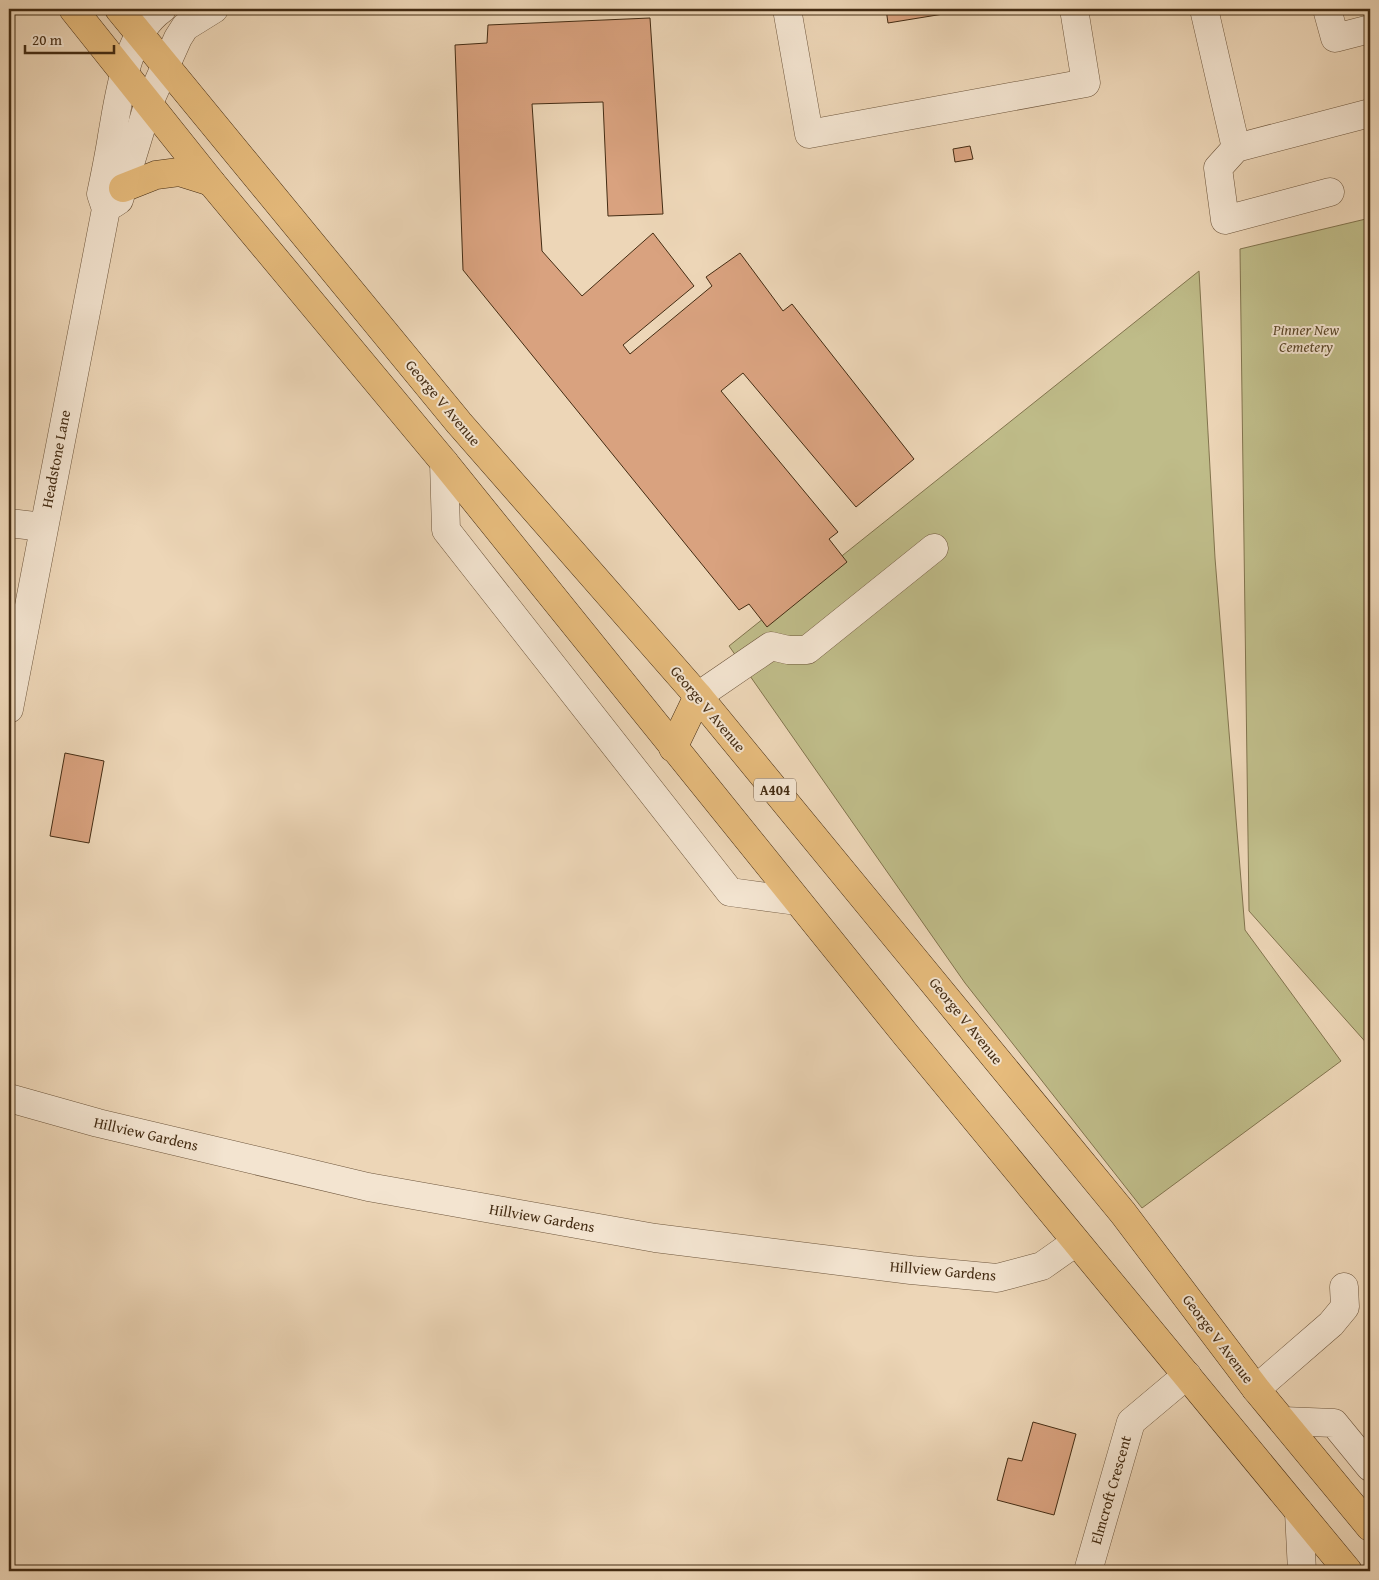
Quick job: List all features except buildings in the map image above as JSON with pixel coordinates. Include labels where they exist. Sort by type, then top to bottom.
[{"type":"main road","points":[[73,9],[211,182],[444,462],[797,901],[1348,1571]]},
{"type":"main road","name":"George V Avenue","points":[[119,9],[459,423],[698,696],[1123,1213],[1256,1389],[1370,1527]]},
{"type":"main road","points":[[123,188],[156,175],[179,172],[211,182]]},
{"type":"main road","points":[[673,748],[698,696]]},
{"type":"street","name":"Headstone Lane","points":[[9,709],[106,209],[101,194],[124,73],[140,34],[157,12],[162,9]]},
{"type":"street","points":[[106,209],[119,200],[148,105],[165,64],[185,27],[214,9]]},
{"type":"street","points":[[787,9],[809,134],[1086,83],[1074,9]]},
{"type":"street","points":[[1204,9],[1236,148]]},
{"type":"street","points":[[1327,9],[1335,38],[1370,29]]},
{"type":"street","points":[[1330,192],[1224,220],[1218,168],[1236,148],[1370,114]]},
{"type":"street","points":[[444,462],[446,530],[730,892],[797,901]]},
{"type":"street","points":[[9,522],[43,527]]},
{"type":"street","points":[[698,696],[770,646],[788,650],[807,650],[934,548]]},
{"type":"street","name":"Hillview Gardens","points":[[9,1098],[98,1123],[368,1187],[655,1238],[911,1270],[997,1278],[1042,1266],[1076,1242]]},
{"type":"street","points":[[1256,1389],[1330,1324],[1345,1306],[1344,1286]]},
{"type":"street","name":"Elmcroft Crescent","points":[[1088,1571],[1130,1422],[1187,1375]]},
{"type":"street","points":[[1283,1421],[1334,1423],[1370,1466]]},
{"type":"street","points":[[1299,1512],[1302,1571]]},
{"type":"green space","name":"Pinner New Cemetery","points":[[1370,218],[1370,1047],[1249,911],[1240,249]]},
{"type":"green space","points":[[1199,271],[1215,558],[1245,930],[1341,1061],[1142,1208],[965,983],[729,646]]}]
